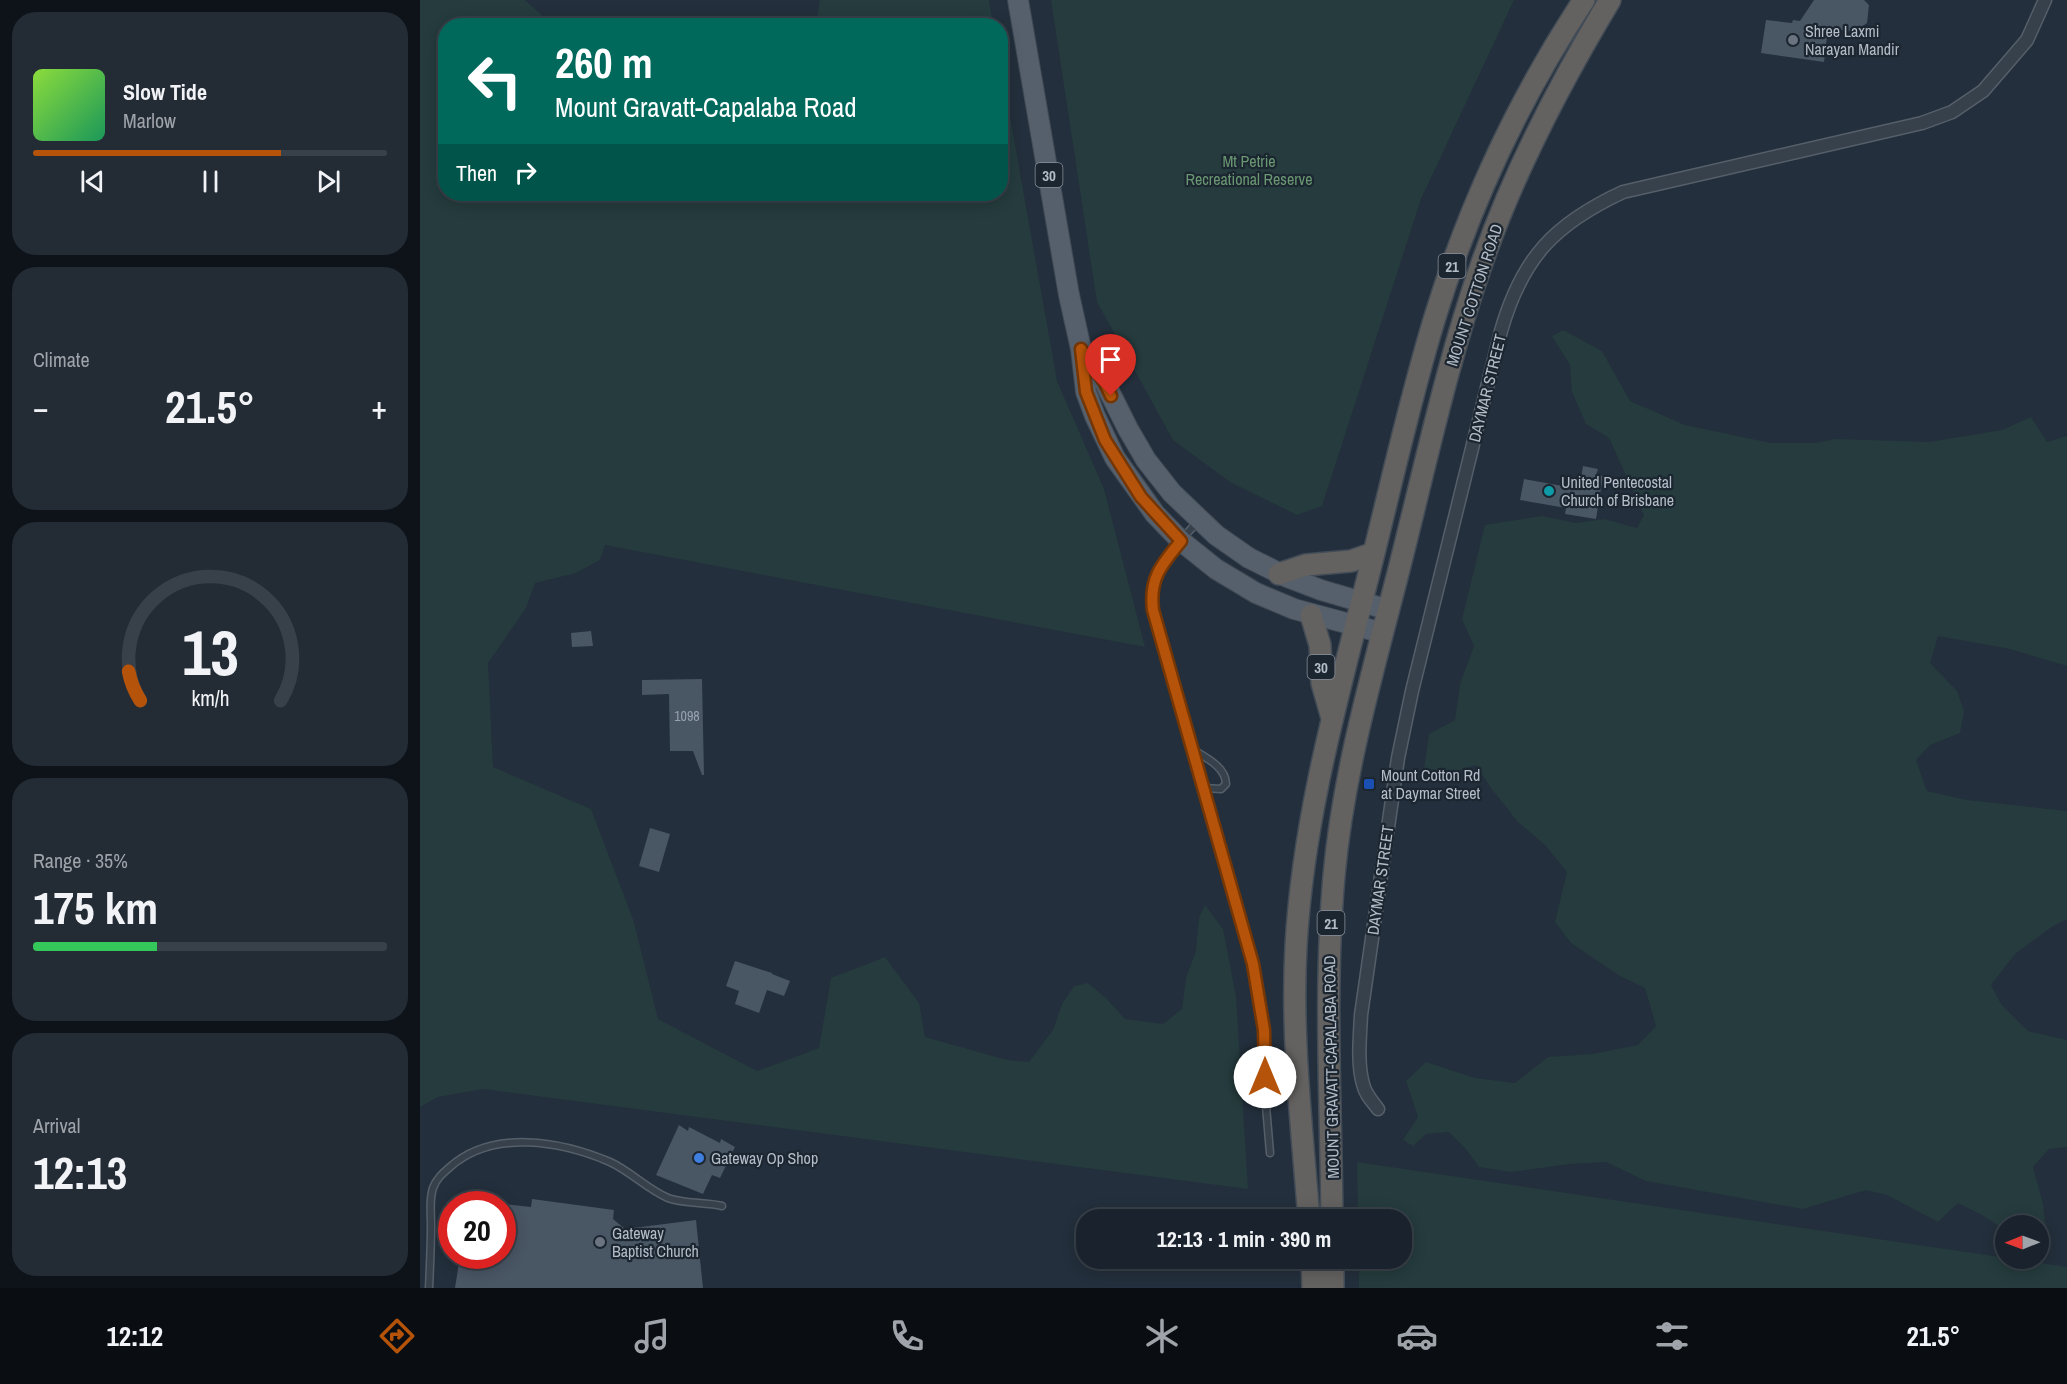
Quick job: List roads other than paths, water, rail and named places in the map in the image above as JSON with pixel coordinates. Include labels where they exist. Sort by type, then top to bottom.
[{"type":"highway","name":"MOUNT COTTON ROAD","points":[[1361,602],[1423,359],[1463,237],[1506,138],[1540,72],[1584,0]]},
{"type":"highway","name":"MOUNT COTTON ROAD","points":[[1389,610],[1449,370],[1483,261],[1537,134],[1610,0]]},
{"type":"highway","points":[[1279,574],[1306,565],[1351,561],[1374,553]]},
{"type":"highway","name":"MOUNT GRAVATT-CAPALABA ROAD","points":[[1308,1209],[1297,1074],[1295,970],[1304,856],[1316,786],[1361,602]]},
{"type":"highway","name":"MOUNT GRAVATT-CAPALABA ROAD","points":[[1332,1209],[1329,979],[1334,872],[1352,759],[1389,610]]},
{"type":"highway","name":"30","points":[[1311,615],[1320,645],[1322,683],[1332,718]]},
{"type":"highway","points":[[1312,1269],[1313,1288]]},
{"type":"highway","points":[[1333,1269],[1333,1288]]},
{"type":"main road","name":"30","points":[[1018,0],[1069,295],[1081,349],[1086,392],[1105,440],[1141,497],[1181,541],[1216,569],[1256,593],[1311,615],[1355,626]]},
{"type":"main road","name":"30","points":[[1081,349],[1105,383],[1146,460],[1172,493],[1198,520],[1233,547],[1279,574],[1305,585],[1389,610]]},
{"type":"main road","points":[[1355,626],[1383,633]]},
{"type":"street","name":"DAYMAR STREET","points":[[1378,1109],[1367,1095],[1362,1083],[1361,1015],[1398,758],[1412,691],[1501,331],[1508,305],[1522,275],[1543,245],[1569,222],[1623,192],[1922,123],[1952,112],[1983,91],[2027,40],[2045,0]]},
{"type":"lane","points":[[1198,520],[1155,578],[1152,602],[1155,622],[1204,788],[1258,987],[1264,1030],[1265,1094],[1270,1153]]},
{"type":"lane","points":[[1192,748],[1226,776],[1226,784],[1221,789],[1204,788]]},
{"type":"lane","points":[[429,1288],[430,1205],[434,1186],[441,1174],[457,1161],[475,1150],[496,1143],[528,1142],[595,1156],[613,1164],[668,1198],[722,1206]]},
{"type":"place","name":"Shree Laxmi Narayan Mandir","points":[[1793,40]]},
{"type":"place","name":"United Pentecostal Church of Brisbane","points":[[1549,491]]},
{"type":"place","name":"Mount Cotton Rd at Daymar Street","points":[[1369,784]]},
{"type":"place","name":"Gateway Op Shop","points":[[699,1158]]},
{"type":"place","name":"Gateway Baptist Church","points":[[600,1242]]},
{"type":"park label","name":"Mt Petrie Recreational Reserve","points":[[1249,170]]}]
